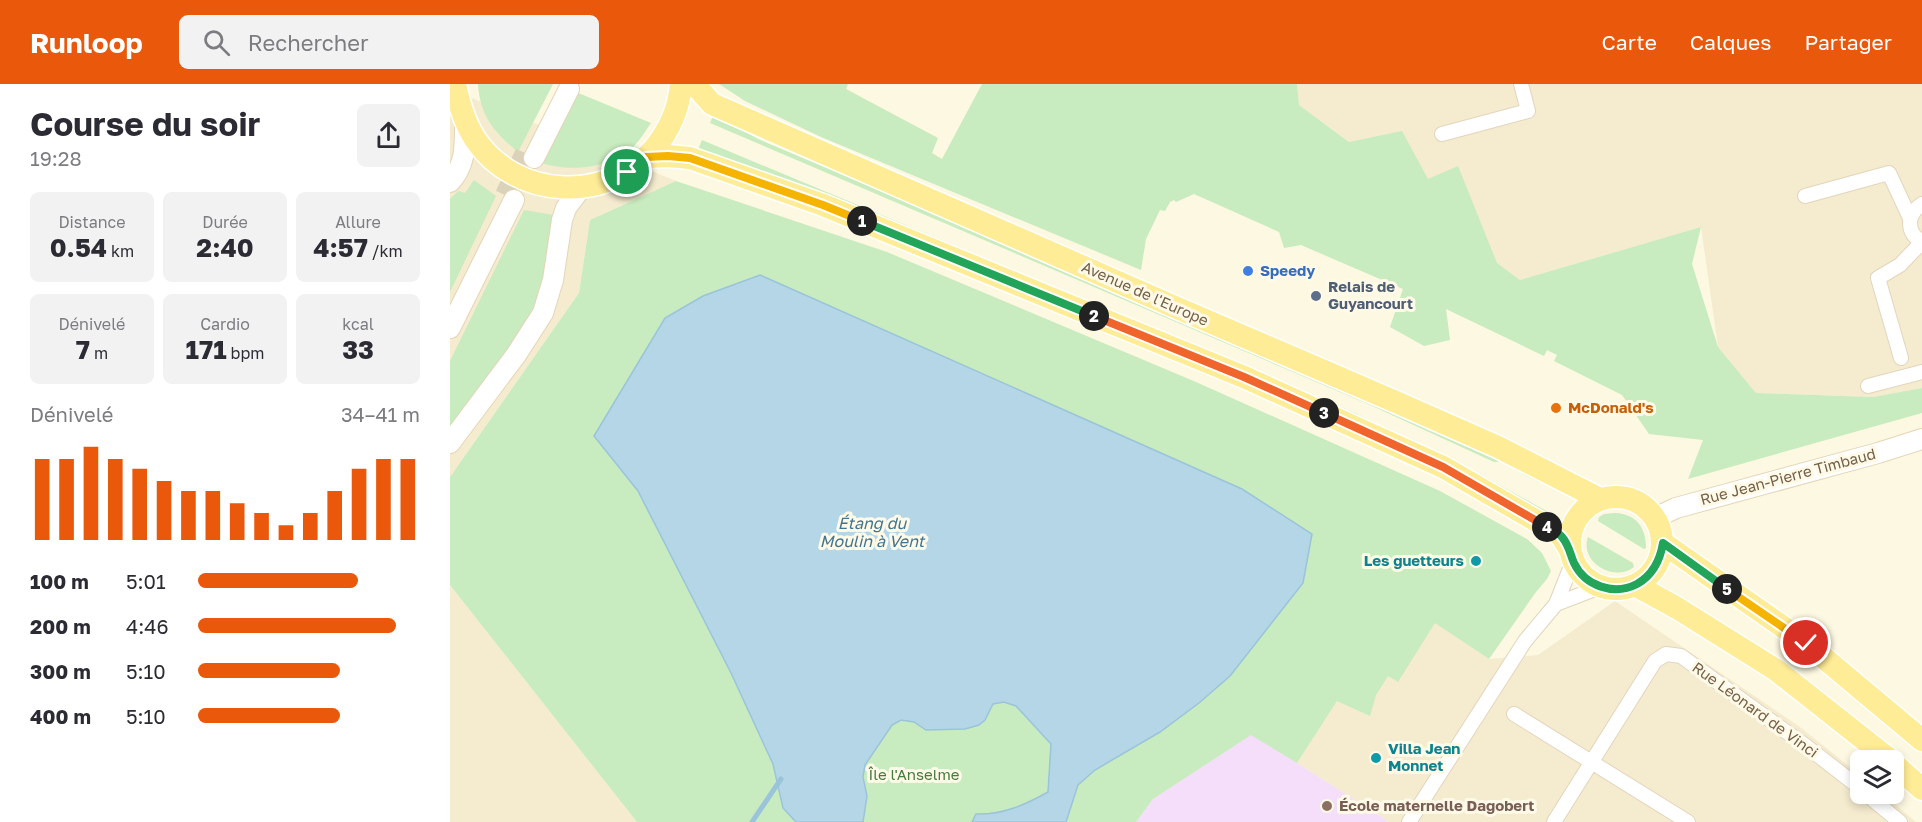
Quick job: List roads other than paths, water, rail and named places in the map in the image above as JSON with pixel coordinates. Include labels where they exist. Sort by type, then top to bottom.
[{"type":"main road","points":[[455,84],[465,123],[489,156],[513,174],[541,185],[561,188],[582,187],[605,182],[627,172],[646,157],[662,139],[673,119],[681,84]]},
{"type":"main road","name":"Avenue de l'Europe","points":[[694,84],[712,104],[1498,447],[1600,500]]},
{"type":"main road","points":[[530,155],[564,86]]},
{"type":"main road","points":[[450,182],[458,173],[464,156],[465,123]]},
{"type":"main road","points":[[646,157],[690,158],[823,205],[1244,377],[1443,467],[1561,535],[1580,572],[1600,587],[1624,589],[1647,578],[1656,567],[1661,555],[1663,543],[1661,530],[1645,506],[1631,499],[1615,497],[1600,500],[1590,504],[1576,519],[1570,534],[1572,555]]},
{"type":"main road","points":[[450,443],[516,355],[543,313],[553,280],[562,220],[566,208],[582,187]]},
{"type":"main road","points":[[450,307],[509,197],[450,328]]},
{"type":"main road","name":"Rue Jean-Pierre Timbaud","points":[[1655,518],[1676,508],[1922,439]]},
{"type":"main road","points":[[1663,543],[1806,643],[1922,740]]},
{"type":"main road","points":[[1635,585],[1677,608],[1776,670],[1876,750]]},
{"type":"main road","points":[[1904,773],[1922,789]]},
{"type":"street","points":[[1442,134],[1528,111],[1521,84]]},
{"type":"street","points":[[1805,196],[1889,173],[1910,218],[1911,232],[1922,242],[1900,265],[1878,278],[1901,358]]},
{"type":"street","points":[[1910,218],[1914,210],[1922,204]]},
{"type":"street","points":[[1868,386],[1922,372]]},
{"type":"street","points":[[1413,820],[1525,641],[1556,604],[1572,555]]},
{"type":"street","points":[[1556,604],[1600,587]]},
{"type":"street","name":"Rue Léonard de Vinci","points":[[1554,822],[1654,661],[1666,654],[1681,656],[1850,780]]},
{"type":"street","points":[[1514,714],[1688,822]]},
{"type":"street","points":[[1878,804],[1900,822]]},
{"type":"water","name":"Étang du Moulin à Vent","points":[[760,275],[1242,489],[1312,534],[1303,583],[1230,676],[1160,732],[1095,770],[1078,785],[1066,822],[972,822],[976,814],[995,813],[1013,808],[1048,792],[1051,744],[1016,706],[1004,702],[993,704],[985,720],[979,725],[965,729],[926,730],[914,722],[901,720],[892,725],[865,765],[863,777],[867,796],[863,822],[796,822],[783,808],[773,764],[731,673],[638,491],[594,436],[665,318],[703,296]]},
{"type":"waterway","points":[[752,822],[781,779]]},
{"type":"tunnel","points":[[505,195],[525,153]]},
{"type":"place","name":"Speedy","points":[[1248,271]]},
{"type":"place","name":"Relais de Guyancourt","points":[[1316,296]]},
{"type":"place","name":"McDonald's","points":[[1556,408]]},
{"type":"place","name":"Les guetteurs","points":[[1476,561]]},
{"type":"place","name":"Villa Jean Monnet","points":[[1376,758]]},
{"type":"place","name":"École maternelle Dagobert","points":[[1327,806]]},
{"type":"park label","name":"Île l'Anselme","points":[[914,775]]}]
